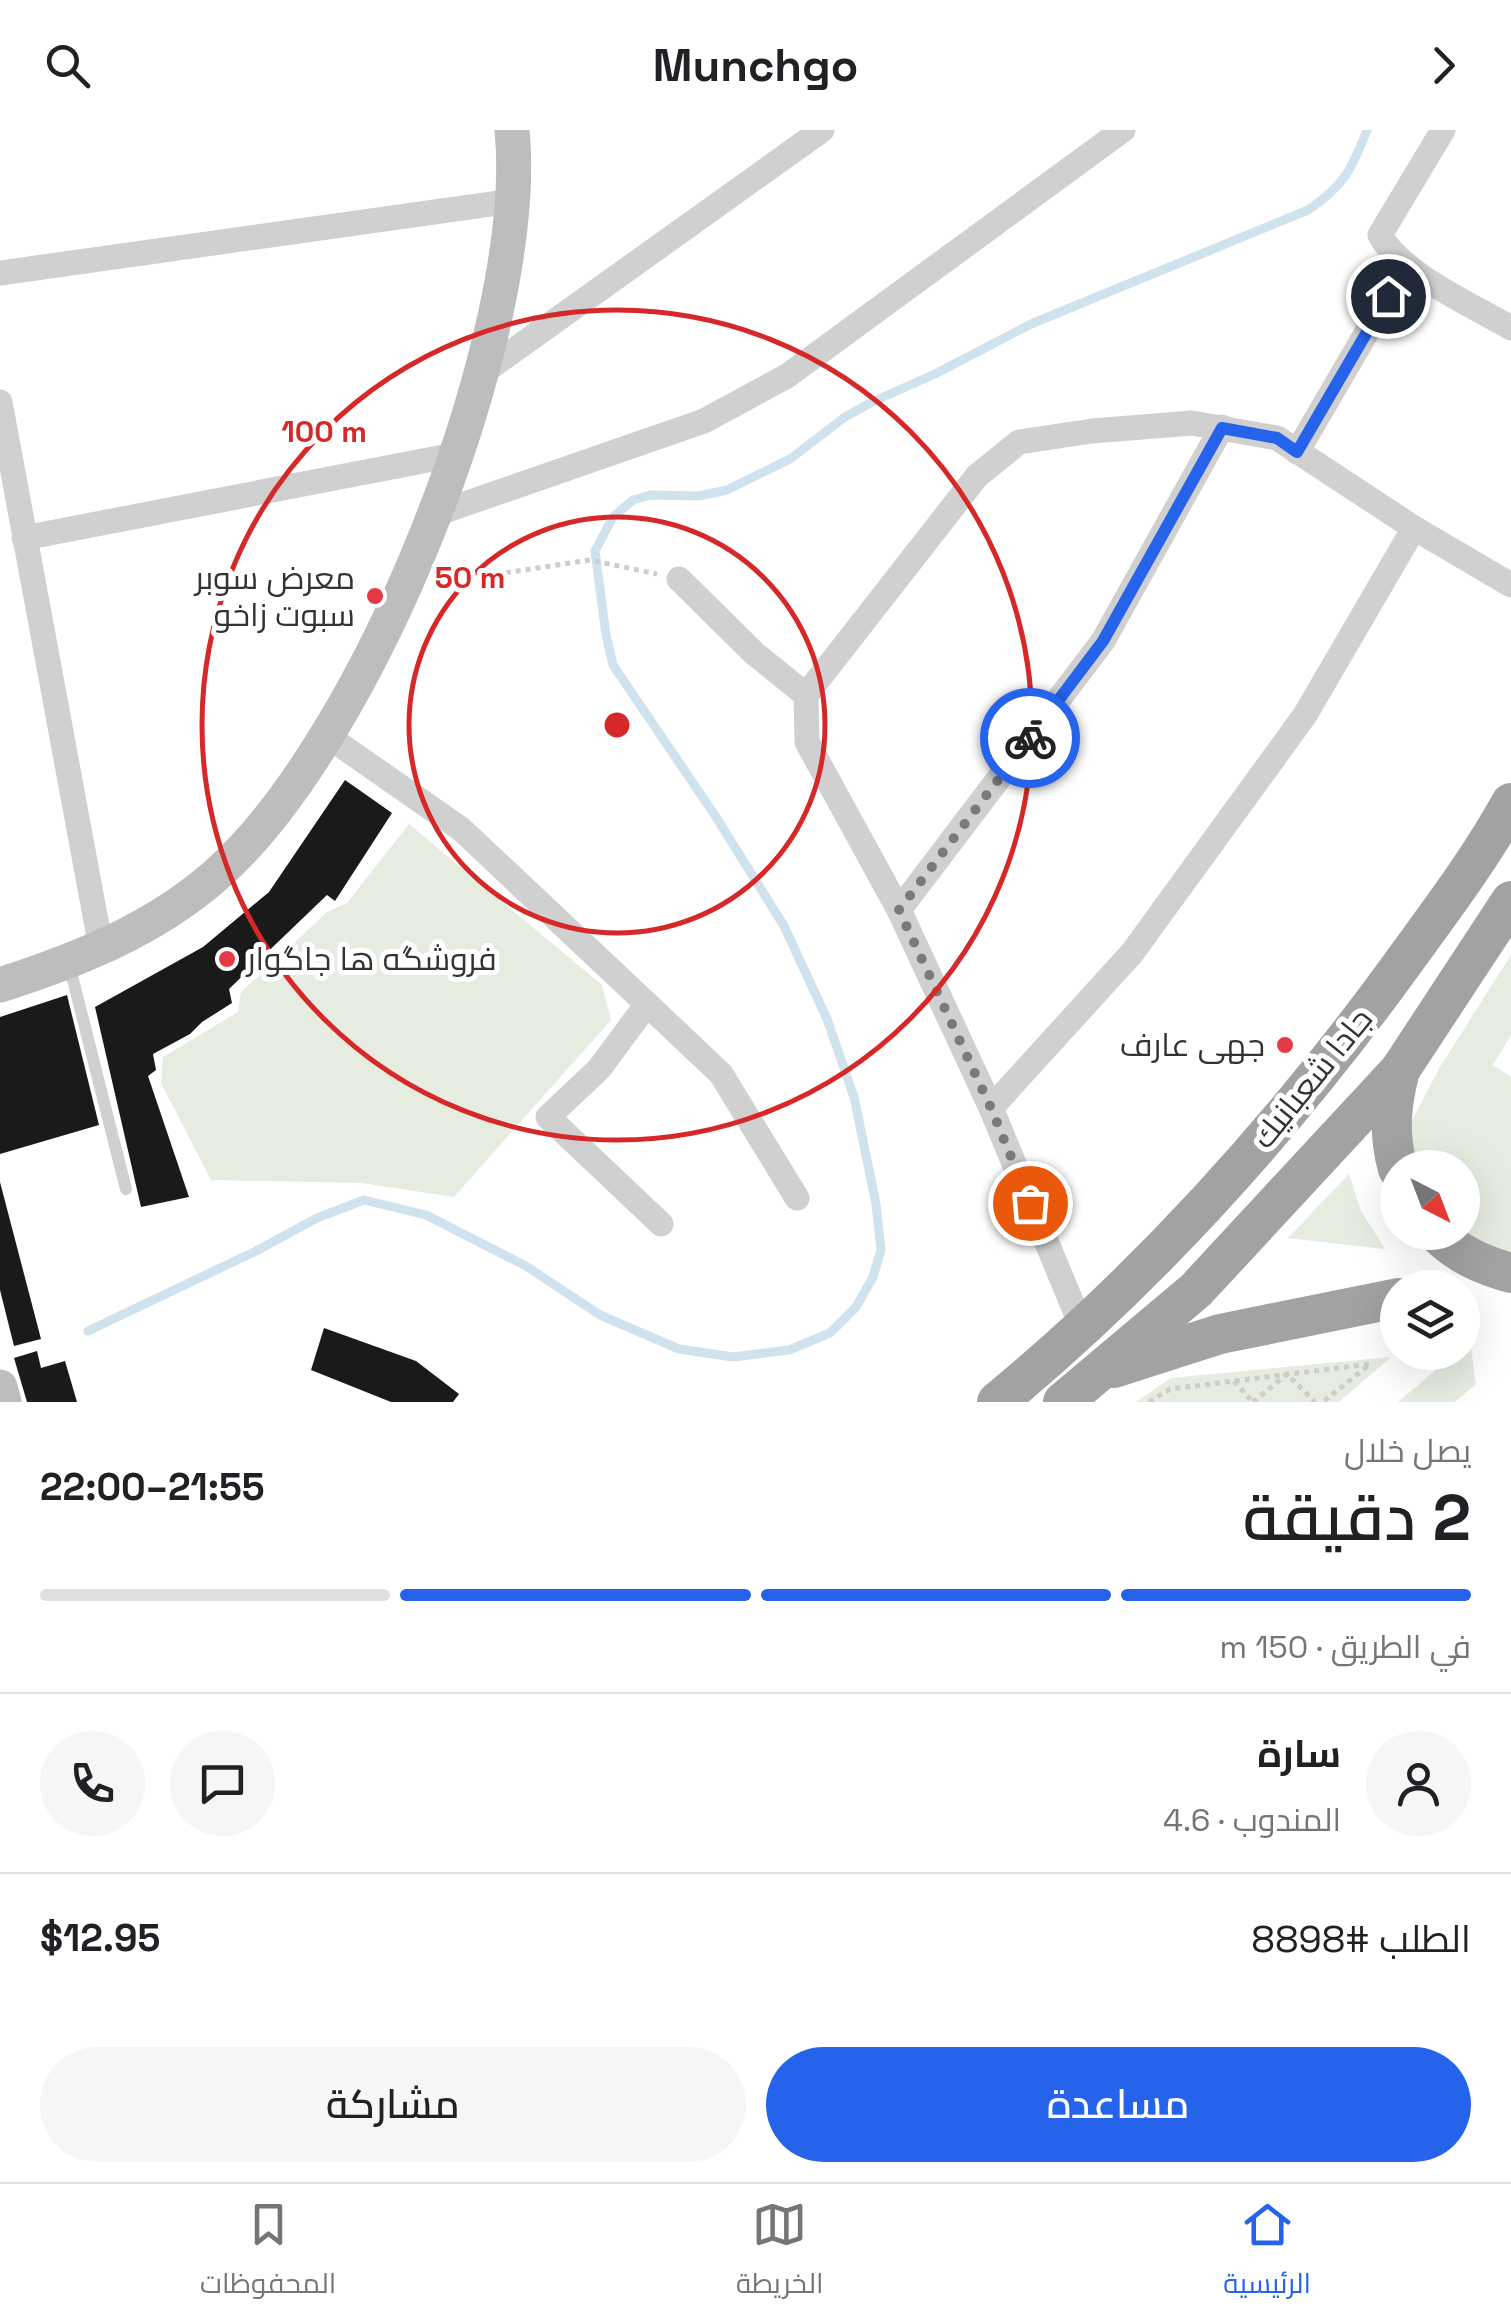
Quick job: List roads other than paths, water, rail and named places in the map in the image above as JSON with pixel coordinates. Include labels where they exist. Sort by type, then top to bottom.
[{"type":"highway","name":"جادا شعبانيك","points":[[998,1402],[1083,1330],[1190,1224],[1343,1045],[1488,846],[1511,803]]},
{"type":"highway","name":"جادا شعبانيك","points":[[1063,1402],[1228,1257],[1402,1067],[1502,924]]},
{"type":"highway","points":[[1392,1150],[1390,1108],[1402,1067]]},
{"type":"highway","points":[[1457,1250],[1511,1275]]},
{"type":"highway","points":[[1480,1282],[1511,1275]]},
{"type":"highway","points":[[1101,1372],[1220,1334],[1380,1302]]},
{"type":"main road","points":[[0,985],[85,955],[180,904],[215,876],[278,811],[326,735],[410,574],[481,374],[499,288],[519,134]]},
{"type":"main road","points":[[0,1387],[4,1402]]},
{"type":"street","points":[[481,374],[822,130]]},
{"type":"street","points":[[433,515],[704,421],[787,376],[1123,130]]},
{"type":"street","points":[[1443,130],[1380,235],[1397,257],[1511,328]]},
{"type":"street","points":[[0,273],[512,201]]},
{"type":"street","points":[[1297,452],[1397,257]]},
{"type":"street","points":[[0,402],[24,538],[85,955]]},
{"type":"street","points":[[1083,1330],[991,1108],[899,910],[807,742],[806,695],[977,476],[1019,442],[1192,423],[1277,438],[1414,528],[1511,585]]},
{"type":"street","points":[[899,910],[1103,641],[1222,428]]},
{"type":"street","points":[[24,538],[454,454]]},
{"type":"street","points":[[991,1108],[1144,937],[1306,715],[1414,528]]},
{"type":"street","points":[[679,579],[754,653],[806,695]]},
{"type":"street","points":[[326,735],[461,829],[722,1074],[797,1198]]},
{"type":"street","points":[[647,1004],[600,1069],[548,1116],[661,1224]]},
{"type":"lane","points":[[85,955],[126,1188]]},
{"type":"waterway","points":[[88,1331],[317,1218],[364,1200],[426,1215],[526,1266],[600,1315],[679,1349],[733,1357],[789,1350],[830,1333],[856,1307],[873,1277],[881,1250],[876,1204],[854,1097],[827,1019],[784,926],[613,665],[595,551],[613,517],[633,500],[651,495],[699,496],[727,490],[790,459],[845,417],[872,402],[1031,324],[1308,210],[1345,176],[1367,130]]},
{"type":"place","name":"معرض سوبر سبوت زاخو","points":[[375,596]]},
{"type":"place","name":"فروشگه ها جاگوار","points":[[227,959]]},
{"type":"place","name":"جهى عارف","points":[[1285,1045]]}]
